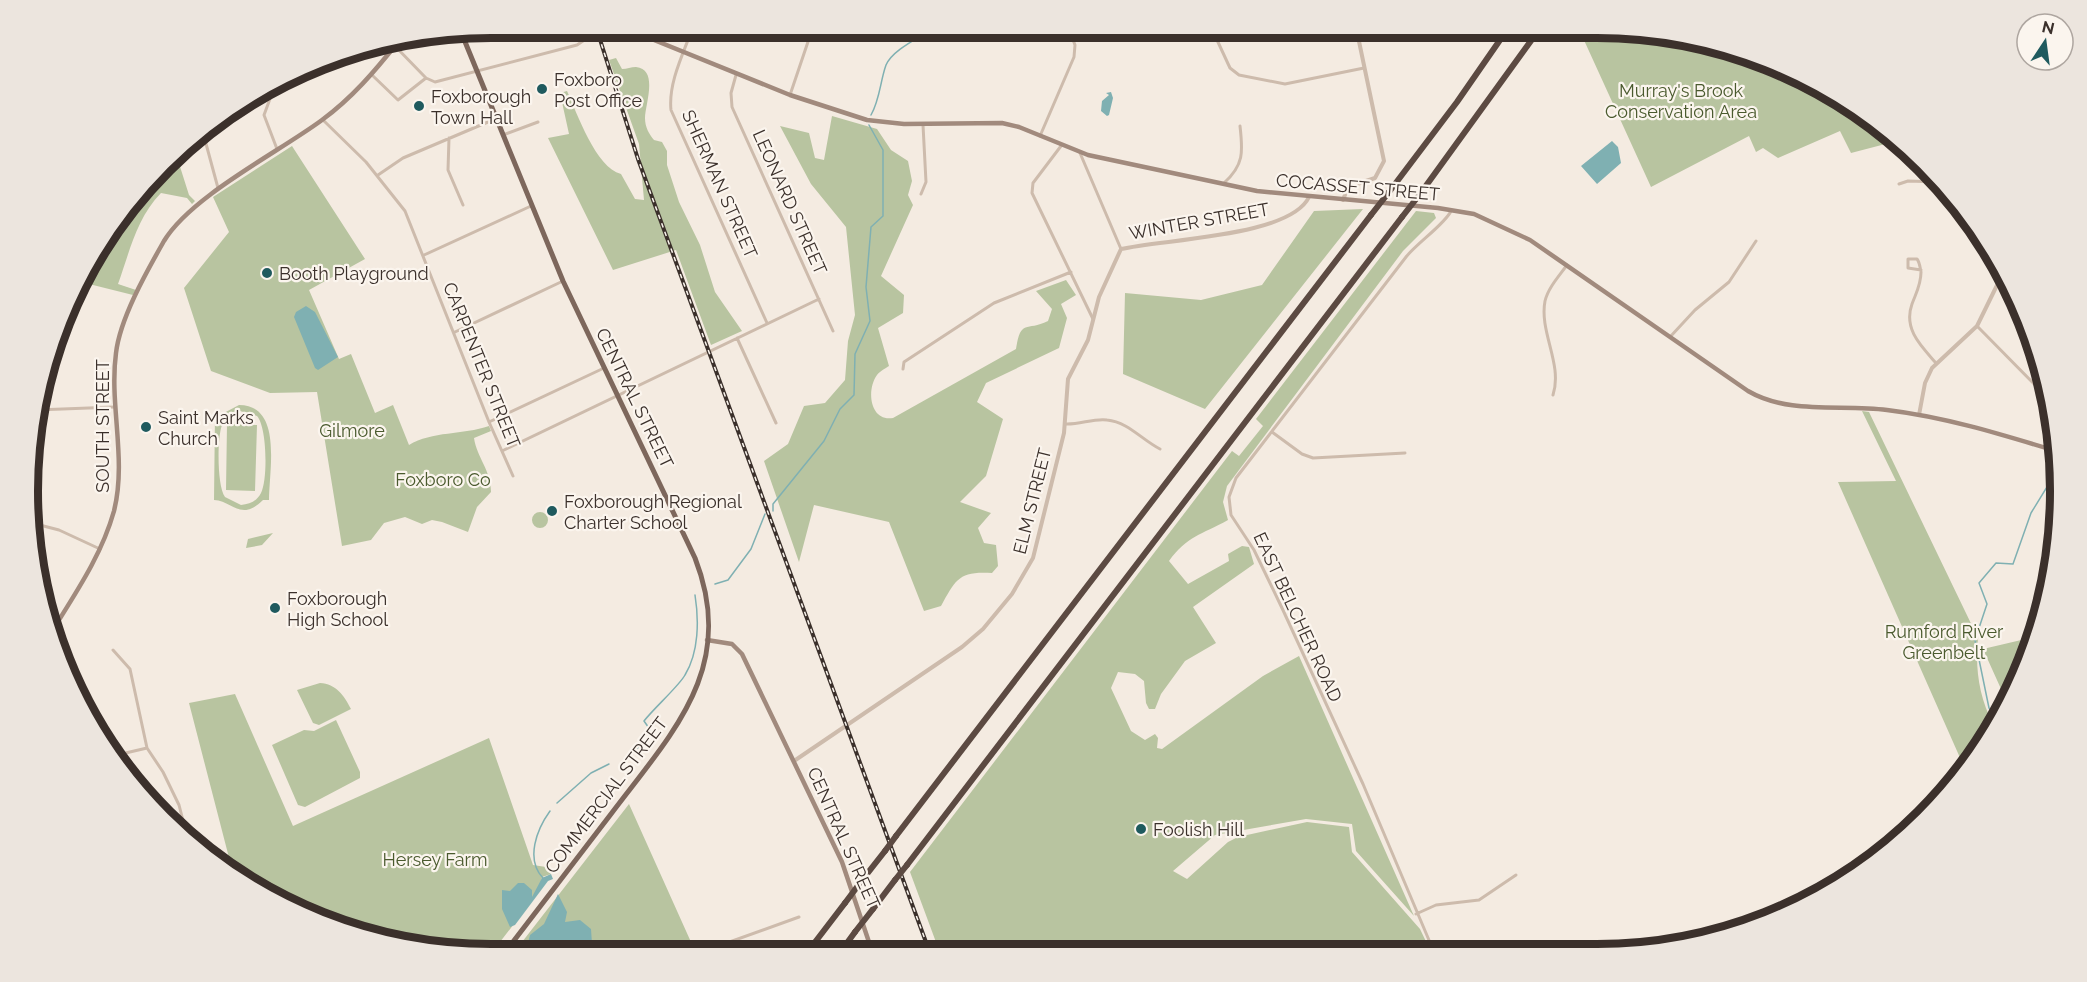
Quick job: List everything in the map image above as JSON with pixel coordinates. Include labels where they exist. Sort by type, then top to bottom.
[{"type":"highway","points":[[814,944],[1453,108],[1501,38]]},
{"type":"highway","points":[[846,944],[1479,117],[1533,38]]},
{"type":"main road","name":"CENTRAL STREET","points":[[462,38],[563,282],[698,565],[707,604],[707,640],[730,644],[739,649],[846,871],[870,944]]},
{"type":"main road","name":"COCASSET STREET","points":[[652,38],[736,75],[867,120],[923,125],[1002,123],[1080,153],[1222,184],[1309,197],[1452,209],[1473,214],[1506,227],[1567,265],[1748,391],[1770,402],[1870,408],[1919,415],[1975,426],[2048,448]]},
{"type":"main road","name":"SOUTH STREET","points":[[57,622],[100,549],[114,510],[118,483],[119,445],[115,407],[116,351],[137,294],[172,229],[190,210],[323,120],[372,75],[391,49]]},
{"type":"main road","name":"COMMERCIAL STREET","points":[[511,944],[680,723],[697,688],[707,640]]},
{"type":"street","points":[[398,47],[426,78],[436,81],[577,45],[584,38]]},
{"type":"street","name":"SHERMAN STREET","points":[[689,38],[670,100],[671,110],[767,323]]},
{"type":"street","points":[[790,95],[809,38]]},
{"type":"street","points":[[1040,136],[1074,57],[1075,45],[1072,38]]},
{"type":"street","points":[[1216,38],[1230,68],[1239,75],[1285,84],[1365,68]]},
{"type":"street","points":[[1343,201],[1348,188],[1375,178],[1383,166],[1381,142],[1358,38]]},
{"type":"street","points":[[372,75],[399,100],[426,78]]},
{"type":"street","name":"LEONARD STREET","points":[[502,451],[819,298],[730,103],[736,75]]},
{"type":"street","points":[[272,94],[264,115],[278,151]]},
{"type":"street","points":[[378,175],[396,162],[495,119]]},
{"type":"street","name":"CARPENTER STREET","points":[[323,120],[378,175],[405,211],[489,422],[513,476]]},
{"type":"street","points":[[501,135],[538,122]]},
{"type":"street","points":[[921,194],[926,182],[923,125]]},
{"type":"street","points":[[1222,184],[1236,171],[1243,158],[1240,126]]},
{"type":"street","points":[[449,138],[447,165],[463,204]]},
{"type":"street","points":[[205,139],[219,190]]},
{"type":"street","points":[[1061,146],[1031,189],[1093,319]]},
{"type":"street","points":[[1080,153],[1120,249]]},
{"type":"street","points":[[1899,184],[1908,181],[1928,182]]},
{"type":"street","name":"WINTER STREET","points":[[1120,249],[1268,225],[1300,210],[1309,197]]},
{"type":"street","points":[[424,255],[531,206]]},
{"type":"street","name":"EAST BELCHER ROAD","points":[[1430,944],[1363,784],[1282,608],[1254,550],[1230,512],[1229,497],[1233,483],[1413,248],[1445,220],[1452,209]]},
{"type":"street","points":[[1670,337],[1695,310],[1729,282],[1756,241]]},
{"type":"street","name":"ELM STREET","points":[[794,761],[962,647],[983,629],[1029,567],[1036,549],[1065,424],[1064,401],[1068,379],[1088,340],[1099,297],[1120,249]]},
{"type":"street","points":[[1921,270],[1908,268],[1908,259],[1912,257],[1917,259],[1921,270],[1920,283],[1911,308],[1909,323],[1915,338],[1935,363]]},
{"type":"street","points":[[1554,395],[1557,380],[1544,304],[1550,289],[1567,265]]},
{"type":"street","points":[[903,369],[904,362],[994,303],[1071,273]]},
{"type":"street","points":[[454,333],[563,282]]},
{"type":"street","points":[[1919,415],[1925,383],[1935,363],[1977,326],[1999,282]]},
{"type":"street","points":[[819,298],[832,332]]},
{"type":"street","points":[[1977,326],[2037,386]]},
{"type":"street","points":[[737,338],[776,423]]},
{"type":"street","points":[[489,422],[604,368]]},
{"type":"street","points":[[45,410],[115,407]]},
{"type":"street","points":[[1065,424],[1113,421],[1130,428],[1146,442],[1160,449]]},
{"type":"street","points":[[1272,432],[1299,452],[1313,458],[1405,453]]},
{"type":"street","points":[[38,525],[59,530],[100,549]]},
{"type":"street","points":[[113,650],[130,669],[147,748],[164,772],[179,805],[184,825]]},
{"type":"street","points":[[122,754],[147,748]]},
{"type":"street","points":[[1416,914],[1436,905],[1479,900],[1516,875]]},
{"type":"street","points":[[724,944],[799,917]]},
{"type":"green space","name":"Murray's Brook Conservation Area","points":[[1583,38],[1655,41],[1713,53],[1742,62],[1797,84],[1823,98],[1887,144],[1851,153],[1840,131],[1778,158],[1763,148],[1756,152],[1749,136],[1651,187]]},
{"type":"green space","points":[[616,58],[622,69],[636,67],[643,69],[647,74],[649,88],[645,118],[649,133],[654,140],[662,142],[667,151],[667,165],[679,202],[700,245],[715,292],[742,331],[711,345],[676,250],[613,270],[548,138],[569,134],[560,93],[567,91],[588,138],[603,162],[621,174],[635,199],[644,200],[639,144],[609,60]]},
{"type":"green space","points":[[832,116],[877,129],[891,150],[908,161],[912,181],[908,195],[913,205],[881,276],[904,295],[903,313],[878,328],[889,366],[877,375],[872,389],[872,404],[879,415],[893,418],[1016,349],[1023,329],[1048,321],[1052,309],[1036,291],[1066,280],[1076,295],[1061,304],[1067,318],[1059,348],[986,383],[977,402],[1003,419],[986,476],[960,502],[991,513],[978,528],[984,543],[996,545],[998,566],[992,573],[965,575],[955,583],[941,606],[924,611],[889,522],[814,505],[799,562],[764,461],[788,444],[804,406],[825,403],[845,380],[848,341],[855,315],[846,227],[811,184],[780,126],[809,133],[815,158],[824,160]]},
{"type":"green space","points":[[292,146],[365,259],[309,290],[339,359],[351,354],[375,413],[393,405],[409,445],[428,437],[489,426],[491,431],[474,438],[489,477],[491,492],[477,507],[468,532],[442,522],[432,520],[422,524],[405,517],[384,523],[371,540],[342,546],[317,392],[270,393],[211,371],[184,288],[229,232],[213,197]]},
{"type":"green space","points":[[179,162],[189,195],[195,201],[192,204],[187,198],[161,193],[152,203],[135,236],[118,284],[136,290],[133,295],[87,284],[131,215]]},
{"type":"green space","points":[[1363,209],[1205,409],[1123,374],[1125,293],[1201,300],[1262,285],[1314,211]]},
{"type":"green space","points":[[1416,211],[1434,213],[1436,218],[1403,251],[1227,486],[1223,502],[1228,520],[1188,541],[1169,561],[1188,584],[1229,561],[1228,554],[1242,546],[1249,547],[1254,564],[1193,607],[1216,643],[1185,661],[1161,694],[1155,709],[1149,709],[1146,703],[1144,681],[1135,674],[1118,672],[1111,688],[1131,731],[1145,740],[1155,734],[1158,738],[1157,748],[1162,749],[1263,676],[1299,656],[1414,916],[1356,851],[1352,824],[1306,819],[1215,835],[1173,871],[1187,879],[1228,842],[1238,837],[1307,822],[1349,827],[1352,852],[1420,929],[1427,944],[937,944],[910,872],[1232,451],[1239,456],[1263,426],[1256,419]]},
{"type":"green space","points":[[239,405],[253,408],[262,416],[268,427],[271,457],[269,500],[263,500],[249,509],[237,509],[214,500],[215,414],[222,414]],"holes":[[[240,411],[257,416],[265,442],[265,477],[259,496],[250,503],[241,505],[225,497],[222,491],[219,462],[220,431],[229,415]]]},
{"type":"green space","name":"Rumford River Greenbelt","points":[[1862,411],[1869,412],[1978,638],[1979,682],[1990,717],[1961,760],[1838,482],[1896,481]]},
{"type":"green space","points":[[227,424],[257,425],[255,491],[226,490]]},
{"type":"green space","points":[[540,512],[546,514],[548,520],[546,526],[540,528],[534,526],[532,520],[534,514]]},
{"type":"green space","points":[[273,533],[262,545],[246,548],[248,539]]},
{"type":"green space","name":"Rumford River Greenbelt","points":[[2024,639],[2003,693],[1983,649]]},
{"type":"green space","points":[[320,683],[339,691],[351,709],[319,725],[313,723],[297,690]]},
{"type":"green space","name":"Hersey Farm","points":[[235,694],[293,826],[489,738],[533,865],[546,867],[551,874],[542,877],[541,889],[498,944],[461,944],[403,936],[345,920],[290,898],[230,862],[189,703]]},
{"type":"green space","points":[[336,720],[360,772],[360,778],[305,807],[298,805],[272,745],[304,730],[314,731]]},
{"type":"green space","points":[[629,804],[692,944],[521,944]]},
{"type":"water","points":[[1111,92],[1113,98],[1107,116],[1101,111],[1102,101],[1109,95],[1106,93]]},
{"type":"water","points":[[1612,141],[1618,147],[1621,163],[1597,184],[1581,166]]},
{"type":"water","points":[[306,306],[315,312],[338,357],[318,370],[315,368],[294,317],[296,312]]},
{"type":"water","points":[[551,874],[553,879],[548,881],[515,925],[510,927],[502,909],[502,890],[510,891],[518,883],[524,883],[532,890],[532,897],[542,878]]},
{"type":"water","points":[[558,894],[567,912],[565,922],[580,920],[591,929],[592,944],[528,944],[530,935],[544,924]]},
{"type":"waterway","points":[[871,115],[886,65],[895,54],[918,38]]},
{"type":"waterway","points":[[773,511],[773,504],[824,441],[840,409],[854,395],[855,354],[870,321],[866,287],[871,227],[883,216],[883,150],[869,125]]},
{"type":"waterway","points":[[1992,712],[1989,708],[1975,640],[1987,604],[1979,583],[1996,563],[2013,564],[2031,513],[2050,482]]},
{"type":"waterway","points":[[715,584],[728,580],[751,549],[765,514]]},
{"type":"waterway","points":[[624,759],[645,742],[651,731],[644,721],[677,685],[690,666],[697,636],[695,595]]},
{"type":"waterway","points":[[557,803],[591,773],[609,764]]},
{"type":"waterway","points":[[543,878],[535,862],[534,853],[537,835],[550,811]]},
{"type":"railway","points":[[600,38],[638,159],[927,944]]},
{"type":"place","name":"Foxboro Post Office","points":[[542,89]]},
{"type":"place","name":"Foxborough Town Hall","points":[[419,106]]},
{"type":"place","name":"Booth Playground","points":[[267,273]]},
{"type":"place","name":"Saint Marks Church","points":[[146,427]]},
{"type":"place","name":"Foxborough Regional Charter School","points":[[552,511]]},
{"type":"place","name":"Foxborough High School","points":[[275,608]]},
{"type":"place","name":"Foolish Hill","points":[[1141,829]]},
{"type":"park label","name":"Gilmore","points":[[352,430]]},
{"type":"park label","name":"Foxboro Co","points":[[443,479]]}]
